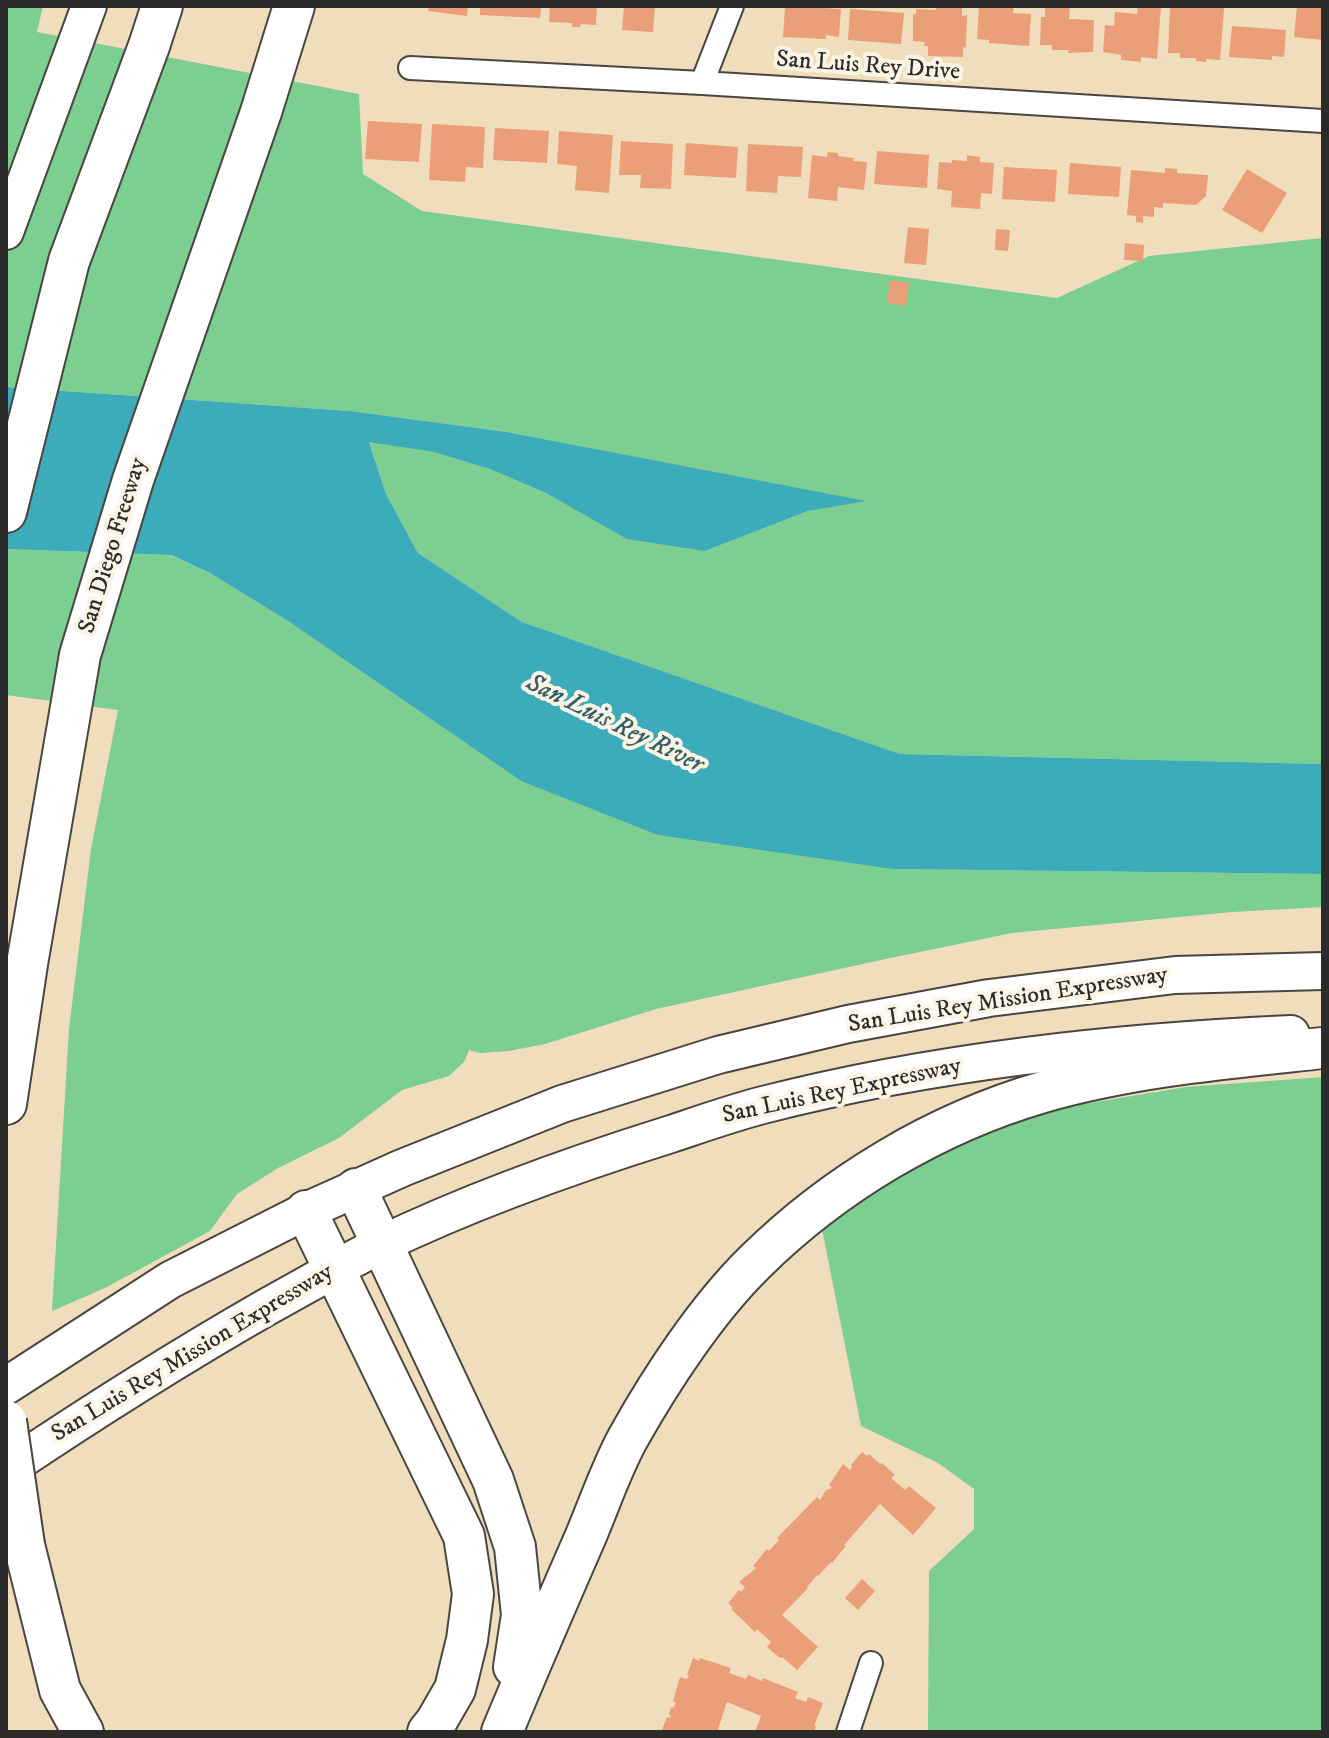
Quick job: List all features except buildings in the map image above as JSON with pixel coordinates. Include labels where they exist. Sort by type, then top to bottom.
[{"type":"highway","points":[[6,416],[69,261],[162,6]]},
{"type":"highway","name":"San Diego Freeway","points":[[6,1104],[80,655],[133,480],[261,112],[294,6]]},
{"type":"highway","points":[[272,74],[310,6]]},
{"type":"highway","points":[[6,512],[69,261]]},
{"type":"highway","name":"San Luis Rey Mission Expressway","points":[[6,1386],[170,1280],[306,1211],[402,1168],[562,1104],[718,1055],[848,1024],[989,998],[1175,975],[1323,971]]},
{"type":"highway","name":"San Luis Rey Expressway","points":[[383,1244],[486,1198],[597,1157],[762,1105],[994,1060],[1207,1038],[1323,1034]]},
{"type":"highway","points":[[502,1732],[626,1441],[666,1374],[713,1310],[754,1263],[804,1218],[890,1157],[1005,1103],[1086,1081],[1190,1062],[1323,1048]]},
{"type":"highway","points":[[356,1189],[493,1480],[515,1547],[522,1615],[511,1686],[494,1732]]},
{"type":"highway","points":[[306,1211],[464,1536],[473,1594],[467,1640],[455,1689],[428,1732]]},
{"type":"highway","name":"San Luis Rey Mission Expressway","points":[[6,1470],[196,1347],[383,1244]]},
{"type":"highway","points":[[6,1421],[24,1545],[60,1690],[83,1732]]},
{"type":"main road","points":[[6,232],[89,6]]},
{"type":"street","points":[[702,83],[732,6]]},
{"type":"street","name":"San Luis Rey Drive","points":[[410,68],[1323,121]]},
{"type":"street","points":[[848,1732],[871,1663]]},
{"type":"green space","points":[[6,6],[43,6],[37,32],[359,94],[363,174],[422,211],[1057,298],[1149,256],[1323,238],[1323,764],[900,754],[522,622],[418,553],[386,494],[369,441],[435,452],[490,469],[548,494],[705,551],[808,511],[863,501],[507,432],[350,411],[6,387]]},
{"type":"green space","points":[[6,549],[170,555],[210,573],[288,621],[521,781],[893,869],[1323,874],[1323,907],[1232,912],[1012,933],[656,1009],[545,1044],[509,1051],[480,1053],[469,1050],[464,1062],[449,1076],[402,1090],[339,1138],[278,1168],[237,1194],[210,1231],[105,1288],[52,1311],[69,1029],[91,849],[118,710],[6,695]]},
{"type":"green space","points":[[1323,1077],[1323,1732],[928,1732],[929,1571],[974,1529],[974,1489],[938,1463],[861,1426],[821,1224],[870,1188],[998,1118],[1186,1087]]},
{"type":"water","name":"San Luis Rey River","points":[[6,387],[350,411],[507,432],[866,501],[808,511],[705,551],[627,539],[548,494],[490,469],[434,452],[369,442],[386,494],[418,553],[522,622],[900,754],[1323,764],[1323,874],[893,869],[658,835],[521,781],[288,621],[210,573],[171,555],[6,549]]}]
